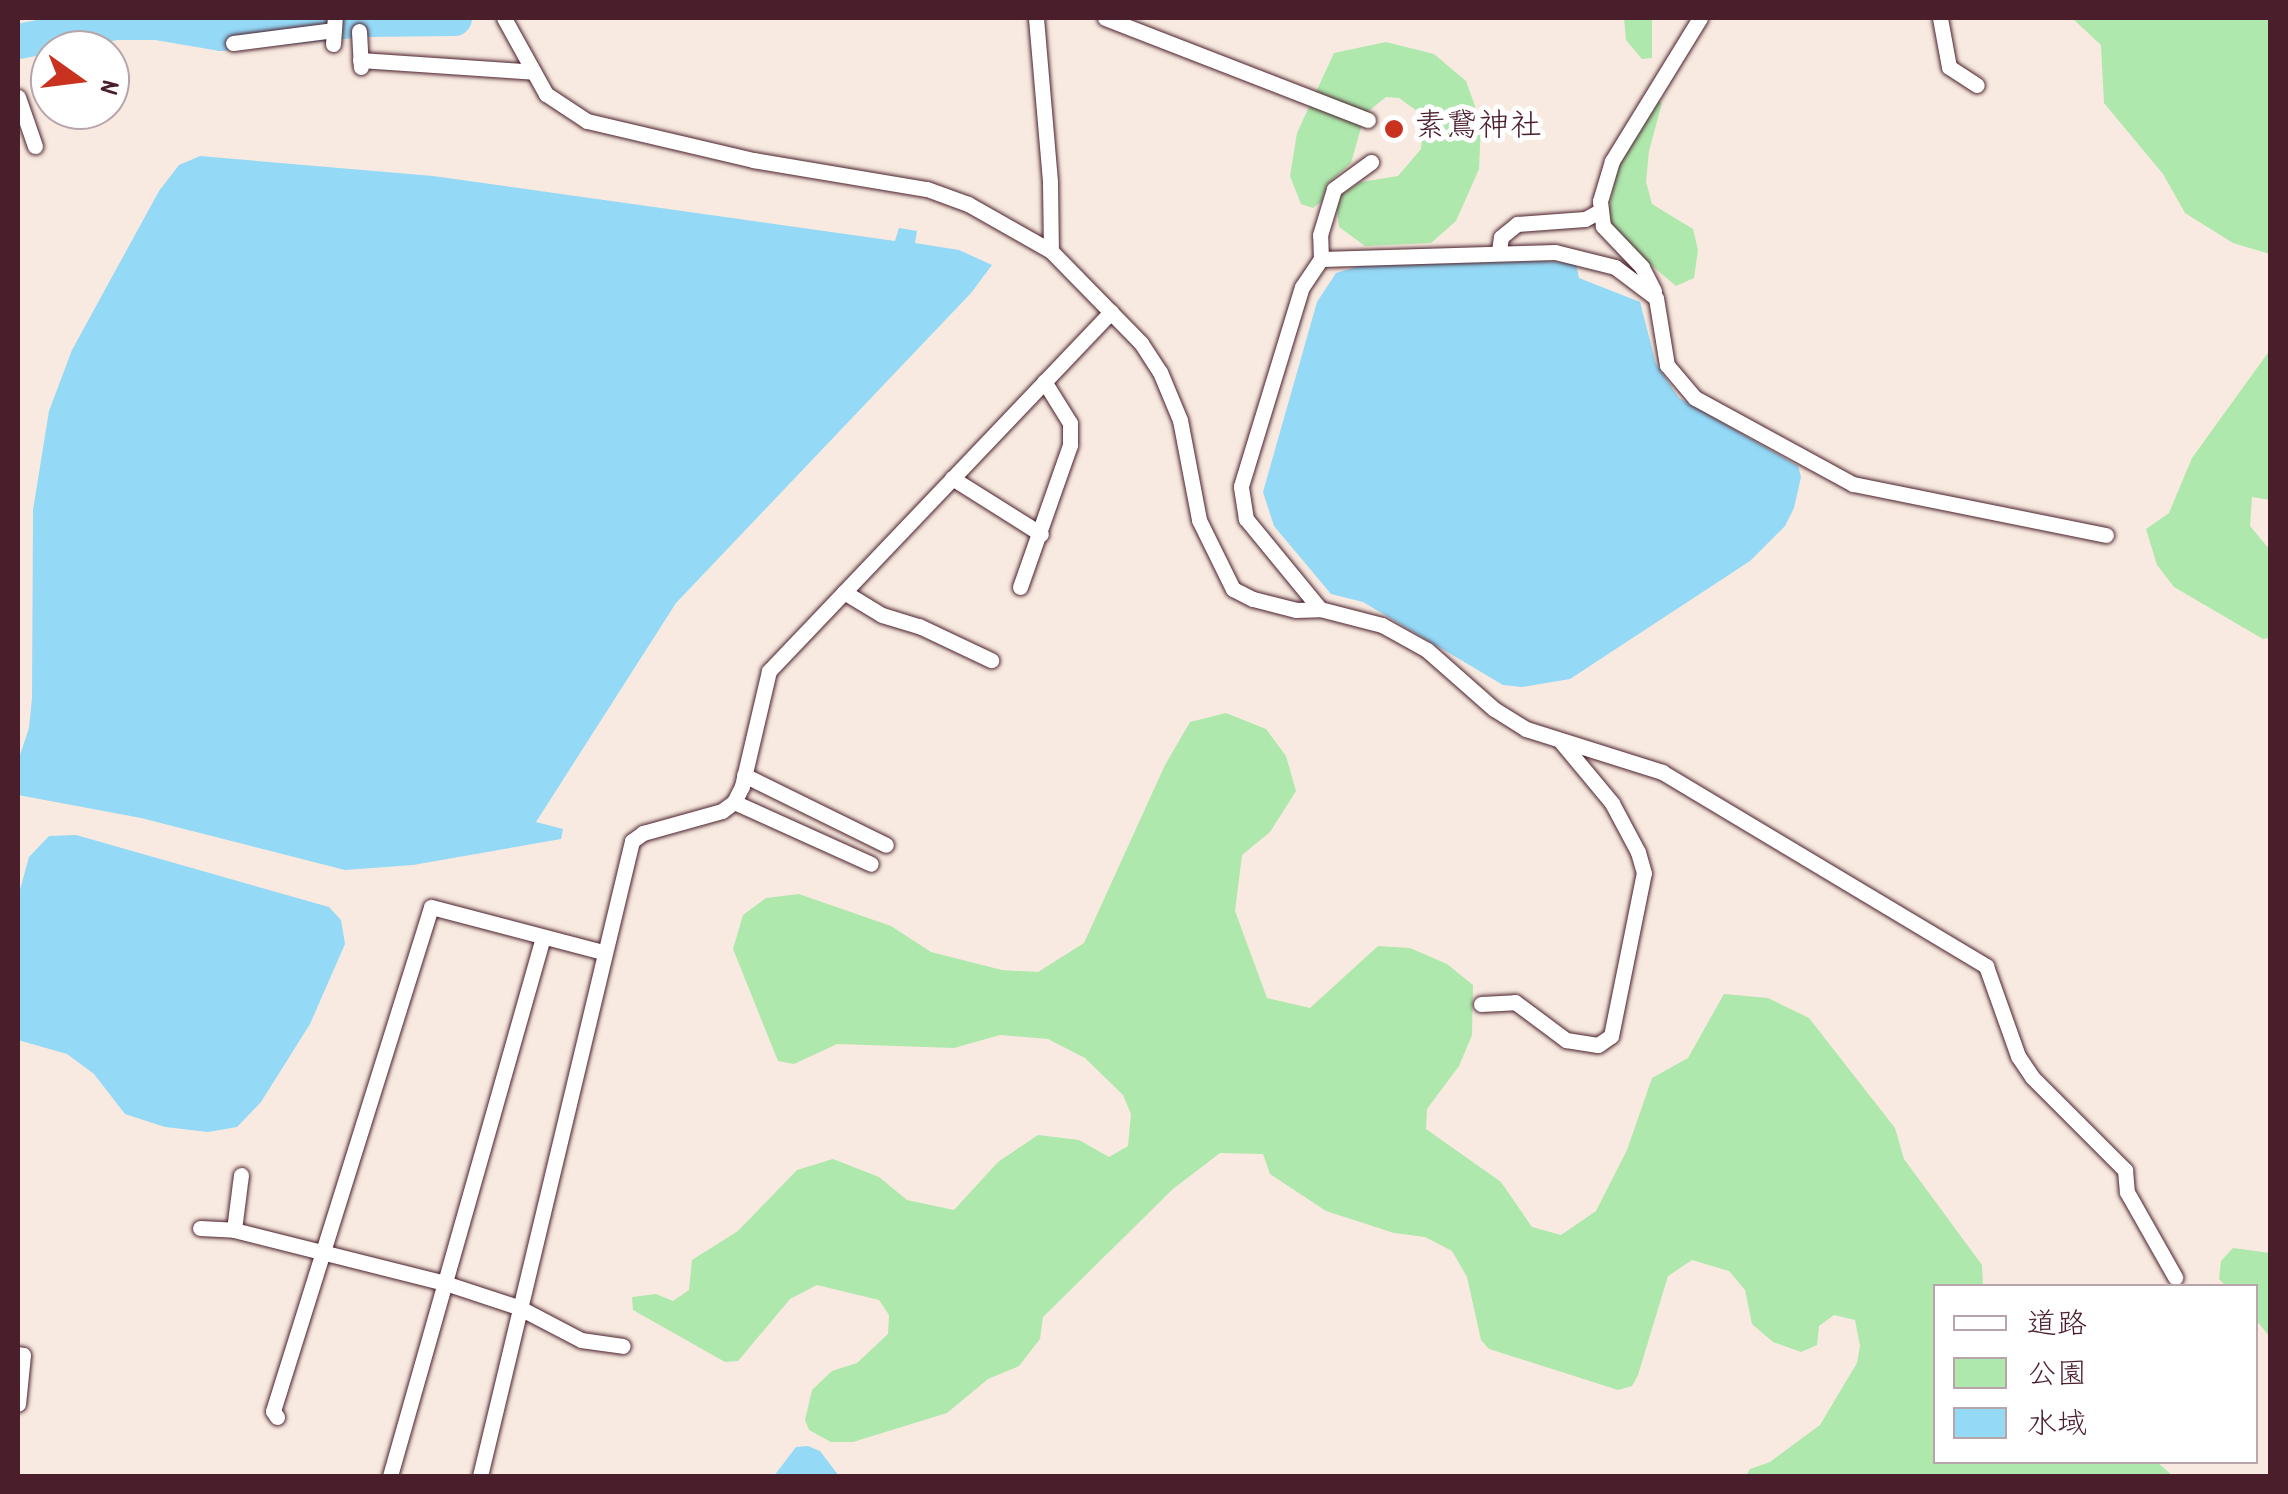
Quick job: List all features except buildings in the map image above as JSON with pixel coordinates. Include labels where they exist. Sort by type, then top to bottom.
[{"type":"street","points":[[504,18],[546,94],[588,121],[754,160],[928,189],[968,204],[1051,252],[1111,312],[1160,372],[1180,420],[1199,520],[1233,589],[1296,610],[1320,609],[1382,625],[1427,650],[1494,710],[1562,744],[1616,754],[1662,772],[1986,966],[2018,1056],[2032,1077],[2125,1170],[2126,1192],[2175,1277]]},
{"type":"street","points":[[1036,18],[1050,182],[1051,252]]},
{"type":"street","points":[[1105,18],[1368,120]]},
{"type":"street","points":[[1700,18],[1612,161],[1598,212],[1611,238],[1652,279],[1667,365],[1695,398],[1852,484],[2106,535]]},
{"type":"street","points":[[1940,18],[1949,67],[1976,85]]},
{"type":"street","points":[[232,43],[334,30]]},
{"type":"street","points":[[359,32],[361,65],[534,72]]},
{"type":"street","points":[[18,97],[35,146]]},
{"type":"street","points":[[1320,609],[1246,518],[1242,486],[1302,288],[1322,258],[1320,234],[1334,188],[1371,162]]},
{"type":"street","points":[[1499,250],[1502,238],[1517,224],[1534,219],[1586,219],[1598,212]]},
{"type":"street","points":[[1322,258],[1499,250],[1555,252],[1591,259],[1632,276],[1656,298]]},
{"type":"street","points":[[480,1476],[602,952],[632,841],[643,833],[722,811],[734,802],[769,671],[1111,312]]},
{"type":"street","points":[[1020,587],[1070,445],[1070,424],[1044,381]]},
{"type":"street","points":[[952,478],[1041,534]]},
{"type":"street","points":[[844,592],[882,615],[918,626],[990,660]]},
{"type":"street","points":[[1480,1004],[1515,1002],[1566,1040],[1598,1045],[1610,1036],[1644,873],[1638,852],[1612,803],[1562,744]]},
{"type":"street","points":[[744,775],[886,845]]},
{"type":"street","points":[[734,802],[871,864]]},
{"type":"street","points":[[277,1417],[273,1411],[431,907],[602,952]]},
{"type":"street","points":[[390,1476],[543,938]]},
{"type":"street","points":[[234,1230],[241,1176]]},
{"type":"street","points":[[200,1228],[234,1230],[445,1283],[518,1307],[581,1340],[623,1346]]},
{"type":"street","points":[[18,1354],[23,1355],[18,1404]]},
{"type":"green space","points":[[1624,18],[1652,18],[1652,58],[1642,59],[1626,40]]},
{"type":"green space","points":[[2072,18],[2270,18],[2270,254],[2233,243],[2185,213],[2163,174],[2104,103],[2101,45]]},
{"type":"green space","points":[[1386,42],[1434,54],[1466,81],[1481,123],[1479,169],[1456,221],[1431,243],[1365,246],[1339,227],[1337,209],[1342,194],[1361,182],[1398,176],[1421,149],[1423,126],[1417,111],[1399,98],[1386,97],[1365,114],[1351,163],[1327,184],[1322,201],[1313,208],[1301,204],[1290,176],[1297,133],[1334,53]]},
{"type":"green space","points":[[1655,101],[1662,103],[1649,151],[1646,182],[1652,204],[1693,229],[1698,250],[1694,278],[1676,286],[1617,236],[1608,215],[1617,169]]},
{"type":"green space","points":[[2270,350],[2270,500],[2252,497],[2250,526],[2270,550],[2270,638],[2263,639],[2174,587],[2157,565],[2146,529],[2169,513],[2192,458]]},
{"type":"green space","points":[[1226,713],[1266,729],[1286,756],[1296,791],[1270,832],[1242,855],[1235,911],[1267,998],[1310,1008],[1378,946],[1410,948],[1447,964],[1473,985],[1472,1035],[1459,1066],[1427,1109],[1426,1129],[1501,1182],[1532,1227],[1561,1235],[1596,1211],[1627,1150],[1652,1078],[1688,1058],[1724,994],[1768,998],[1809,1018],[1895,1128],[1904,1159],[1982,1265],[1983,1284],[1933,1284],[1933,1464],[2159,1464],[2173,1476],[1746,1476],[1750,1469],[1770,1462],[1820,1425],[1857,1363],[1860,1346],[1855,1320],[1834,1315],[1819,1326],[1817,1345],[1801,1352],[1773,1342],[1752,1324],[1745,1290],[1729,1271],[1692,1260],[1668,1276],[1638,1375],[1632,1386],[1618,1390],[1489,1349],[1481,1340],[1467,1277],[1452,1251],[1425,1237],[1394,1233],[1326,1211],[1270,1174],[1263,1154],[1220,1153],[1173,1189],[1043,1317],[1040,1339],[1019,1366],[988,1379],[947,1413],[853,1442],[831,1442],[809,1430],[805,1420],[812,1390],[832,1371],[857,1363],[888,1334],[889,1315],[879,1300],[817,1285],[790,1299],[738,1361],[725,1362],[633,1310],[632,1297],[656,1294],[673,1301],[689,1290],[692,1260],[738,1231],[797,1170],[833,1159],[879,1177],[907,1200],[954,1210],[998,1162],[1038,1135],[1079,1140],[1109,1157],[1128,1146],[1131,1114],[1123,1095],[1085,1058],[1048,1039],[1000,1035],[954,1048],[837,1044],[794,1064],[778,1061],[733,949],[743,915],[766,898],[799,894],[891,926],[931,952],[1002,970],[1038,972],[1084,943],[1165,765],[1190,722]]},
{"type":"green space","points":[[2233,1248],[2270,1253],[2270,1337],[2258,1322],[2258,1284],[2224,1284],[2219,1279],[2221,1261]]},
{"type":"water","points":[[200,156],[433,176],[895,241],[899,228],[917,231],[915,243],[959,250],[992,265],[971,293],[676,603],[536,822],[563,829],[561,839],[413,865],[345,870],[141,818],[18,795],[18,761],[29,728],[32,698],[33,510],[49,411],[72,350],[159,191],[179,165]]},
{"type":"water","points":[[1545,261],[1576,264],[1579,278],[1640,302],[1656,364],[1679,398],[1798,466],[1801,477],[1785,526],[1750,561],[1570,679],[1522,687],[1503,685],[1363,602],[1331,594],[1274,526],[1263,492],[1317,302],[1336,273],[1360,266]]},
{"type":"water","points":[[76,835],[329,907],[341,920],[345,944],[310,1024],[261,1102],[237,1127],[208,1132],[165,1127],[125,1114],[94,1074],[67,1054],[18,1040],[18,897],[29,857],[49,836]]},
{"type":"water","points":[[796,1447],[820,1451],[839,1476],[774,1476]]},
{"type":"waterway","points":[[18,41],[116,22],[156,22],[221,33],[365,19],[454,18]]},
{"type":"place","name":"素鵞神社","points":[[1394,129]]}]
